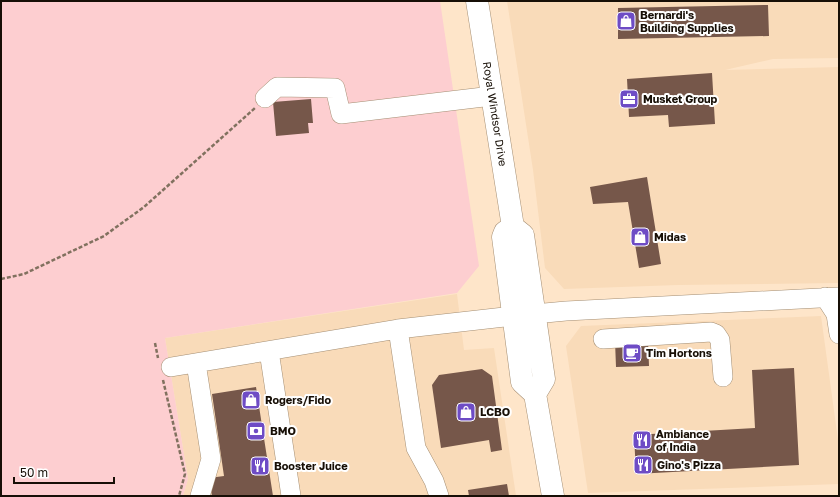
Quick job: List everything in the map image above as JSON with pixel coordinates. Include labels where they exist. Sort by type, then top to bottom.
[{"type":"main road","name":"Royal Windsor Drive","points":[[477,1],[513,227],[522,235],[535,314],[544,379],[535,394]]},
{"type":"main road","points":[[513,227],[505,232],[503,236],[522,382],[535,394],[553,496]]},
{"type":"lane","points":[[265,98],[277,87],[334,88],[341,114],[492,96]]},
{"type":"lane","points":[[164,366],[269,351],[398,329],[513,316],[832,297],[839,334]]},
{"type":"lane","points":[[398,329],[416,448],[434,481],[439,496]]},
{"type":"lane","points":[[603,339],[711,332],[716,334],[720,340],[723,377]]},
{"type":"lane","points":[[269,351],[291,496]]},
{"type":"lane","points":[[196,362],[211,459],[200,496]]},
{"type":"path","points":[[1,279],[24,274],[104,236],[144,207],[265,98]]},
{"type":"path","points":[[155,343],[164,366],[185,474],[179,496]]},
{"type":"shaded area","points":[[1,1],[440,1],[479,266],[457,293],[165,338],[188,479],[183,496],[1,496]]},
{"type":"shaded area","points":[[507,1],[839,1],[839,58],[773,59],[725,70],[839,67],[839,283],[678,285],[564,289],[545,268],[533,170]]},
{"type":"shaded area","points":[[457,294],[464,350],[494,348],[516,496],[183,496],[188,479],[165,338]]},
{"type":"shaded area","points":[[821,316],[839,447],[839,484],[588,493],[566,346],[581,326]]},
{"type":"building","points":[[768,5],[769,36],[618,39],[618,8]]},
{"type":"building","points":[[712,73],[715,124],[669,127],[668,115],[629,117],[627,79]]},
{"type":"building","points":[[311,99],[313,123],[308,123],[309,133],[276,136],[273,102]]},
{"type":"building","points":[[647,177],[661,264],[639,268],[628,202],[593,204],[590,187]]},
{"type":"building","name":"Tim Hortons","points":[[648,340],[649,366],[616,367],[615,341]]},
{"type":"building","points":[[794,368],[799,465],[636,474],[634,435],[755,428],[752,370]]},
{"type":"building","name":"LCBO","points":[[482,369],[492,376],[502,450],[491,452],[489,440],[441,448],[432,385],[439,375]]},
{"type":"building","points":[[256,387],[273,496],[212,496],[209,478],[224,476],[212,394]]},
{"type":"building","points":[[507,484],[509,496],[469,496],[468,490]]},
{"type":"place","name":"Bernardi's Building Supplies","points":[[626,21]]},
{"type":"place","name":"Musket Group","points":[[629,99]]},
{"type":"place","name":"Midas","points":[[640,237]]},
{"type":"place","name":"Tim Hortons","points":[[632,353]]},
{"type":"place","name":"Rogers/Fido","points":[[251,400]]},
{"type":"place","name":"LCBO","points":[[466,412]]},
{"type":"place","name":"BMO","points":[[256,431]]},
{"type":"place","name":"Ambiance of India","points":[[642,440]]},
{"type":"place","name":"Gino's Pizza","points":[[643,465]]},
{"type":"place","name":"Booster Juice","points":[[260,466]]}]
